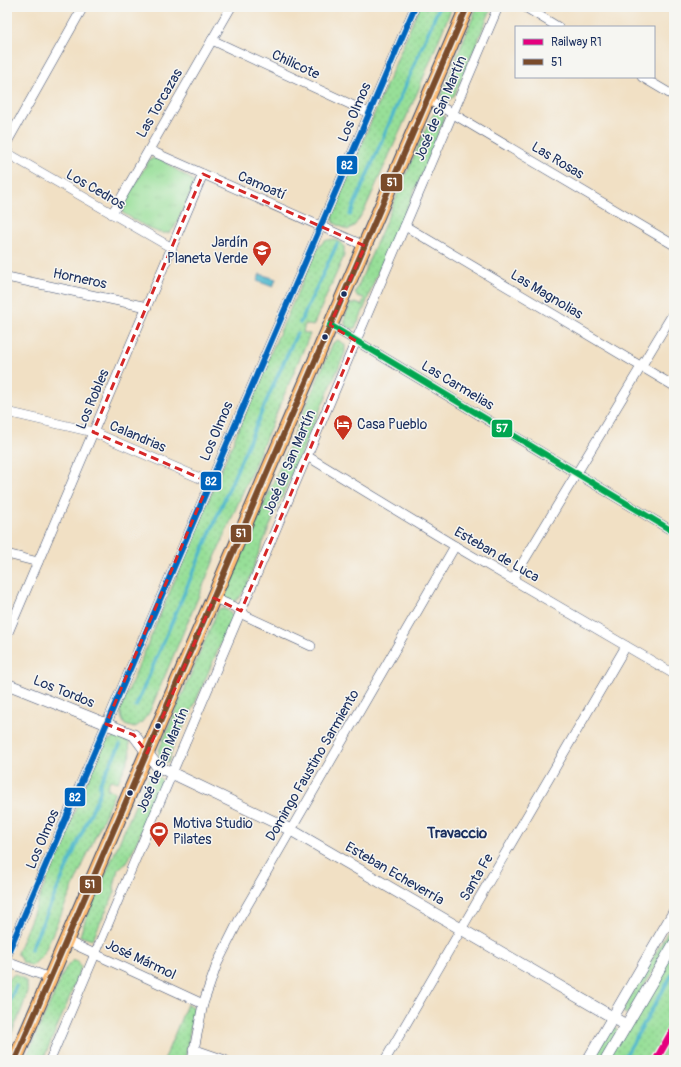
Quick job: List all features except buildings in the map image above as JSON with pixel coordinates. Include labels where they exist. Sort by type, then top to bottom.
[{"type":"main road","points":[[15,1060],[467,7]]},
{"type":"street","points":[[7,142],[83,7]]},
{"type":"street","name":"Las Torcazas","points":[[112,214],[231,7]]},
{"type":"street","name":"Los Olmos","points":[[7,955],[209,482],[415,7]]},
{"type":"street","name":"José de San Martín","points":[[50,1060],[498,7]]},
{"type":"street","points":[[525,7],[556,26]]},
{"type":"street","name":"Chilicote","points":[[212,40],[369,112]]},
{"type":"street","points":[[644,78],[674,96]]},
{"type":"street","name":"Las Rosas","points":[[428,99],[674,245]]},
{"type":"street","name":"Camoatí","points":[[149,150],[364,246]]},
{"type":"street","name":"Los Cedros","points":[[7,153],[172,248]]},
{"type":"street","name":"Los Robles","points":[[7,635],[203,174]]},
{"type":"street","name":"Las Magnolias","points":[[405,226],[674,386]]},
{"type":"street","name":"Horneros","points":[[7,277],[147,307]]},
{"type":"street","points":[[513,579],[674,312]]},
{"type":"street","name":"Las Carmelias","points":[[330,325],[674,532]]},
{"type":"street","name":"Calandrias","points":[[7,412],[93,432],[209,482]]},
{"type":"street","name":"Esteban de Luca","points":[[307,456],[454,546],[674,674]]},
{"type":"street","name":"Domingo Faustino Sarmiento","points":[[192,1060],[203,1004],[217,964],[241,916],[454,546]]},
{"type":"street","points":[[7,554],[38,562]]},
{"type":"street","points":[[214,598],[241,611],[246,616],[311,646]]},
{"type":"street","name":"Santa Fe","points":[[385,1060],[626,646]]},
{"type":"street","name":"Los Tordos","points":[[7,684],[134,735],[147,753]]},
{"type":"street","name":"Esteban Echeverría","points":[[147,753],[157,766],[291,830],[626,1025]]},
{"type":"street","points":[[588,1060],[674,912]]},
{"type":"street","name":"José Mármol","points":[[67,940],[203,1004]]},
{"type":"street","points":[[606,1060],[674,944]]},
{"type":"street","points":[[7,962],[50,978]]},
{"type":"street","points":[[193,1049],[225,1060]]},
{"type":"highlighted area","points":[[203,174],[365,246],[330,325],[356,341],[241,611],[214,598],[147,753],[134,735],[106,724],[209,482],[93,432]]},
{"type":"green space","points":[[419,7],[452,7],[418,91],[365,209],[355,225],[348,230],[334,223],[332,215]]},
{"type":"green space","points":[[477,7],[492,7],[454,96],[449,100],[441,96]]},
{"type":"green space","points":[[436,111],[443,113],[444,118],[429,157],[378,272],[359,321],[355,328],[348,329],[345,324],[345,317],[350,304],[354,303],[362,305],[364,298],[357,296],[355,293],[417,149],[431,118]]},
{"type":"green space","points":[[154,158],[160,159],[192,180],[194,184],[174,228],[167,233],[150,229],[123,213],[121,209],[149,160]]},
{"type":"green space","points":[[332,239],[341,242],[344,246],[344,256],[313,326],[305,324],[303,332],[310,334],[149,713],[141,723],[134,728],[125,725],[120,710],[271,352],[316,251],[324,241]]},
{"type":"green space","points":[[338,340],[345,345],[345,353],[279,504],[248,582],[238,599],[233,602],[225,600],[225,595],[333,343]]},
{"type":"green space","points":[[220,608],[227,610],[233,615],[189,717],[174,743],[168,763],[159,759],[159,750]]},
{"type":"green space","points":[[118,736],[129,742],[130,755],[118,782],[110,780],[107,789],[115,792],[43,955],[32,966],[22,962],[17,953],[87,781],[105,742]]},
{"type":"green space","points":[[157,775],[162,780],[159,792],[127,863],[118,869],[114,887],[115,892],[92,940],[80,936],[144,785],[150,776]]},
{"type":"green space","points":[[674,921],[674,935],[629,1012],[626,1014],[623,1012],[623,1009]]},
{"type":"green space","points":[[674,944],[674,1060],[606,1060]]},
{"type":"green space","points":[[73,960],[78,961],[81,967],[43,1060],[25,1060],[65,969]]},
{"type":"green space","points":[[15,974],[25,980],[27,989],[20,1014],[7,1043],[7,980]]},
{"type":"green space","points":[[187,1004],[194,1007],[185,1060],[164,1060]]},
{"type":"green space","points":[[614,1027],[617,1029],[617,1032],[601,1060],[592,1060],[611,1028]]},
{"type":"water","points":[[260,274],[276,279],[273,287],[257,281]]},
{"type":"waterway","points":[[350,215],[439,7]]},
{"type":"waterway","points":[[300,323],[337,244]]},
{"type":"waterway","points":[[136,706],[297,333]]},
{"type":"waterway","points":[[31,949],[100,792],[100,783],[120,745]]},
{"type":"waterway","points":[[623,1060],[674,971]]},
{"type":"waterway","points":[[7,1007],[16,986]]},
{"type":"rail line","name":"R1","points":[[656,1060],[674,1028]]},
{"type":"transit line","name":"82","points":[[7,955],[415,7]]},
{"type":"transit line","name":"51","points":[[15,1060],[467,7]]},
{"type":"transit line","name":"57","points":[[330,325],[674,532]]},
{"type":"place","name":"Jardín Planeta Verde","points":[[262,267]]},
{"type":"place","name":"Casa Pueblo","points":[[343,441]]},
{"type":"place","name":"Motiva Studio Pilates","points":[[159,848]]},
{"type":"district","name":"Travaccio","points":[[457,833]]}]
